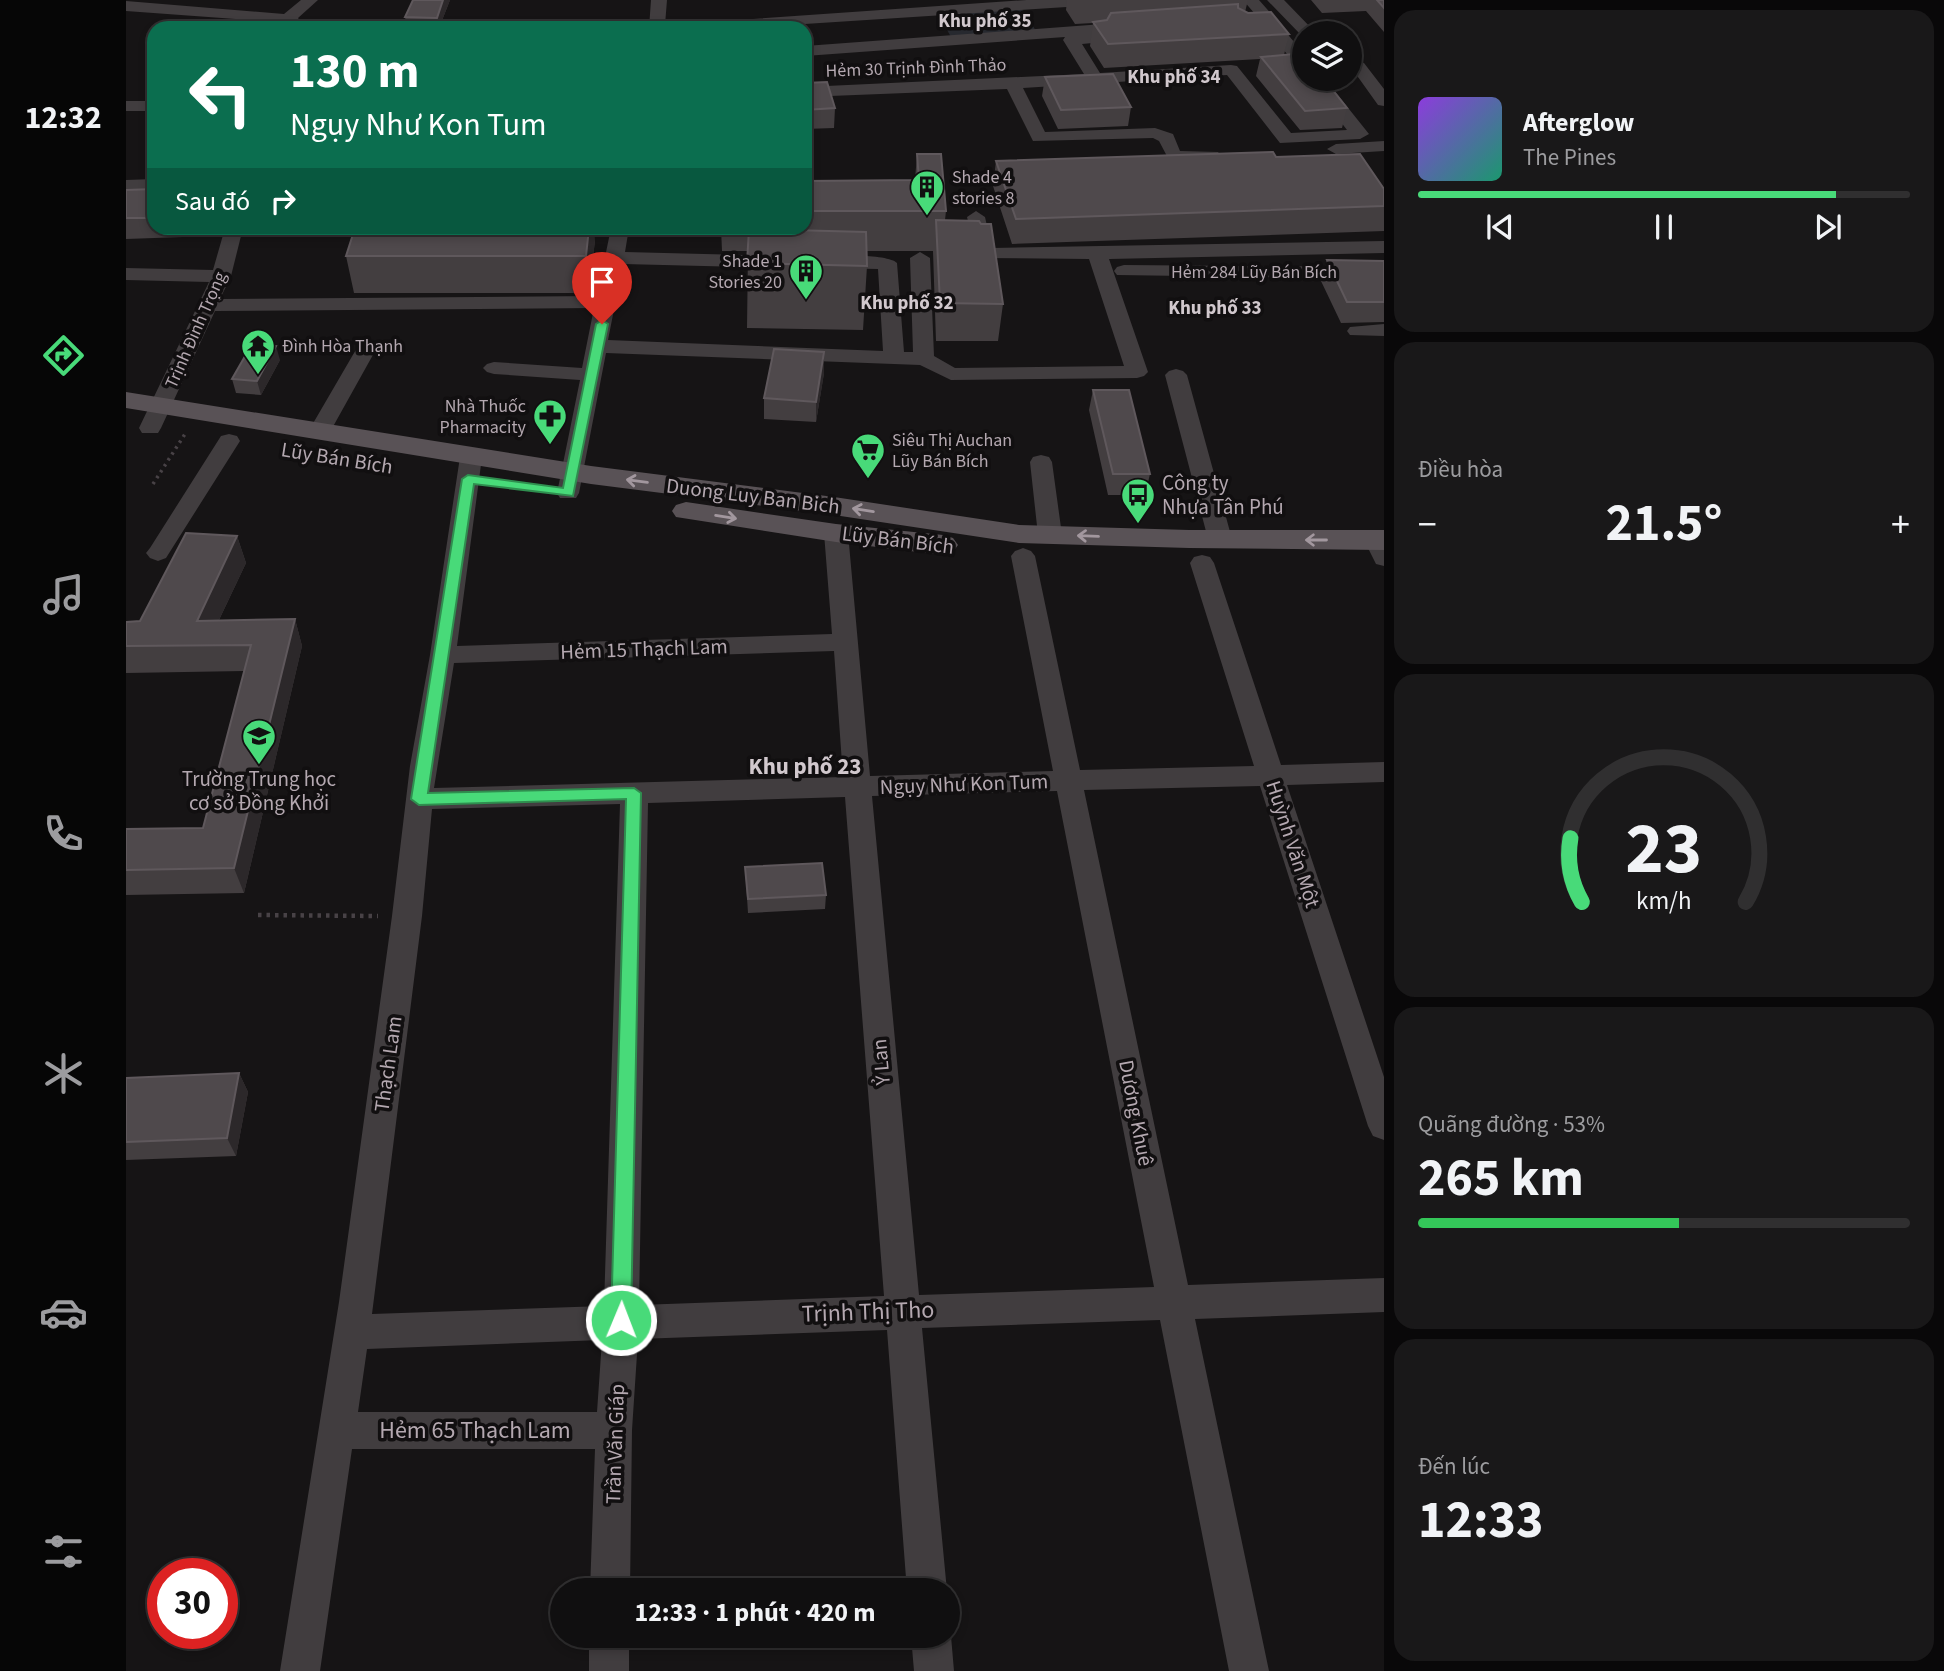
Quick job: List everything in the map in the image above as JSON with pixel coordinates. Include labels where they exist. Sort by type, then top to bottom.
[{"type":"main road","points":[[126,400],[146,420],[319,432],[470,468]]},
{"type":"main road","name":"Lũy Bán Bích","points":[[146,420],[185,434],[229,441],[470,468],[571,483],[836,533],[1023,555],[1202,563],[1382,550]]},
{"type":"main road","name":"Duong Luy Ban Bich","points":[[571,483],[834,506],[1018,534],[1220,540],[1382,550]]},
{"type":"street","points":[[294,21],[310,0]]},
{"type":"street","points":[[659,0],[661,21]]},
{"type":"street","points":[[724,21],[983,0]]},
{"type":"street","points":[[752,21],[1098,0]]},
{"type":"street","points":[[1251,0],[1267,18],[1217,26],[1274,28],[1292,48]]},
{"type":"street","points":[[1275,0],[1296,21]]},
{"type":"street","points":[[1024,5],[1043,34]]},
{"type":"street","points":[[126,6],[272,21]]},
{"type":"street","points":[[931,11],[946,41]]},
{"type":"street","points":[[812,51],[1043,34],[1144,31],[1071,40],[1095,79]]},
{"type":"street","points":[[1280,66],[1292,65]]},
{"type":"street","name":"Hẻm 30 Trịnh Đình Thảo","points":[[812,92],[1021,83],[1255,68]]},
{"type":"street","points":[[1231,70],[1286,139],[1372,142]]},
{"type":"street","points":[[1362,70],[1384,101]]},
{"type":"street","points":[[1021,83],[1039,137],[1155,133],[1167,138],[1169,148],[1175,156],[1225,155]]},
{"type":"street","points":[[1327,91],[1372,142]]},
{"type":"street","points":[[126,106],[147,106]]},
{"type":"street","points":[[1278,152],[1372,142]]},
{"type":"street","points":[[126,185],[147,184]]},
{"type":"street","points":[[976,217],[984,254],[1384,247]]},
{"type":"street","name":"Trịnh Đình Trọng","points":[[146,420],[208,305],[221,276],[232,235]]},
{"type":"street","points":[[571,483],[619,235]]},
{"type":"street","points":[[597,349],[924,359],[951,374],[1137,372],[1097,253]]},
{"type":"street","points":[[614,258],[887,263],[894,358]]},
{"type":"street","points":[[920,258],[924,359]]},
{"type":"street","name":"Hẻm 284 Lũy Bán Bích","points":[[1124,271],[1384,273]]},
{"type":"street","points":[[126,274],[221,276]]},
{"type":"street","points":[[208,305],[607,302]]},
{"type":"street","points":[[1357,331],[1384,330]]},
{"type":"street","points":[[597,349],[750,359]]},
{"type":"street","points":[[319,432],[363,353]]},
{"type":"street","points":[[494,368],[593,375]]},
{"type":"street","points":[[1176,375],[1220,540]]},
{"type":"street","points":[[158,553],[229,441]]},
{"type":"street","points":[[1041,463],[1050,535]]},
{"type":"street","name":"Thạch Lam","points":[[300,1671],[352,1332],[407,916],[419,799],[470,468]]},
{"type":"street","name":"Ỷ Lan","points":[[836,533],[926,1578]]},
{"type":"street","name":"Dương Khuê","points":[[1023,555],[1249,1671]]},
{"type":"street","name":"Huỳnh Văn Một","points":[[1202,563],[1384,1126]]},
{"type":"street","name":"Hẻm 15 Thạch Lam","points":[[443,655],[845,642]]},
{"type":"street","name":"Ngụy Như Kon Tum","points":[[419,799],[1384,772]]},
{"type":"street","name":"Trần Văn Giáp","points":[[610,1578],[614,1430],[621,1320],[634,793]]},
{"type":"street","name":"Trịnh Thị Tho","points":[[352,1332],[621,1320],[1384,1295]]},
{"type":"street","name":"Hẻm 65 Thạch Lam","points":[[337,1431],[614,1430]]},
{"type":"street","points":[[608,1671],[609,1648]]},
{"type":"street","points":[[932,1648],[934,1671]]},
{"type":"path","points":[[152,484],[185,434]]},
{"type":"path","points":[[258,915],[407,916]]},
{"type":"shaded area","points":[[1021,7],[1036,31],[951,37],[938,14]]},
{"type":"building","points":[[413,0],[443,0],[437,18],[405,17]]},
{"type":"building","points":[[1238,4],[1238,8],[1248,13],[1271,12],[1289,34],[1108,44],[1093,22],[1107,20],[1111,13]]},
{"type":"building","points":[[1292,54],[1292,91],[1334,91],[1347,108],[1305,111],[1261,57]]},
{"type":"building","points":[[1113,74],[1131,107],[1061,110],[1045,77]]},
{"type":"building","points":[[827,82],[835,108],[812,110],[812,83]]},
{"type":"building","points":[[1273,152],[1276,157],[1360,154],[1384,189],[1384,206],[1016,219],[996,161]]},
{"type":"building","points":[[917,154],[941,154],[946,211],[812,211],[812,181],[919,180]]},
{"type":"building","points":[[147,189],[147,218],[126,218],[126,190]]},
{"type":"building","points":[[936,220],[979,221],[981,224],[991,224],[1003,304],[940,303]]},
{"type":"building","points":[[812,231],[866,232],[867,266],[747,263],[749,235],[812,235]]},
{"type":"building","points":[[353,235],[588,235],[586,256],[346,256]]},
{"type":"building","points":[[1327,260],[1384,261],[1384,302],[1347,302]]},
{"type":"building","points":[[252,344],[276,346],[257,381],[232,379]]},
{"type":"building","points":[[774,349],[824,352],[816,402],[764,398]]},
{"type":"building","points":[[1093,390],[1129,390],[1150,474],[1113,474]]},
{"type":"building","points":[[186,533],[237,536],[197,621],[295,619],[234,868],[126,870],[126,829],[203,828],[251,645],[126,646],[126,622],[140,621]]},
{"type":"building","points":[[822,863],[826,895],[748,899],[745,867]]},
{"type":"building","points":[[239,1073],[227,1138],[126,1142],[126,1078]]},
{"type":"place","name":"Shade 4 stories 8","points":[[927,217]]},
{"type":"place","name":"Shade 1 Stories 20","points":[[806,301]]},
{"type":"place","name":"Đình Hòa Thạnh","points":[[258,376]]},
{"type":"place","name":"Nhà Thuốc Pharmacity","points":[[550,446]]},
{"type":"place","name":"Siêu Thị Auchan Lũy Bán Bích","points":[[868,480]]},
{"type":"place","name":"Công ty Nhựa Tân Phú","points":[[1138,525]]},
{"type":"place","name":"Trường Trung học cơ sở Đồng Khởi","points":[[259,766]]},
{"type":"district","name":"Khu phố 35","points":[[985,21]]},
{"type":"district","name":"Khu phố 34","points":[[1174,77]]},
{"type":"district","name":"Khu phố 32","points":[[907,303]]},
{"type":"district","name":"Khu phố 33","points":[[1215,308]]},
{"type":"district","name":"Khu phố 23","points":[[805,766]]},
{"type":"route","points":[[602,324],[568,493],[468,479],[419,799],[634,793],[621,1320]]}]
